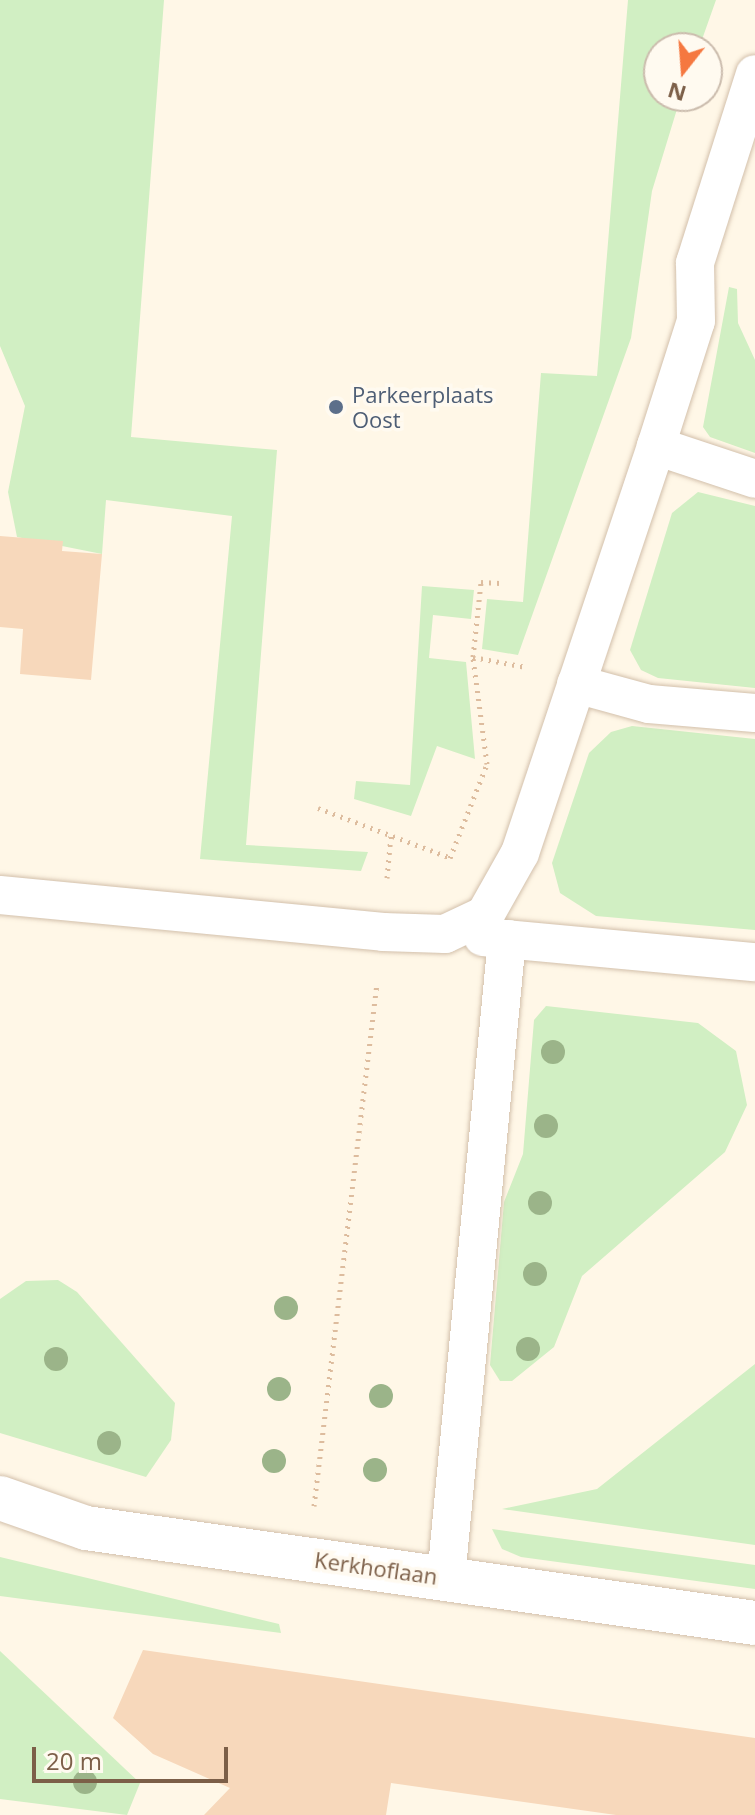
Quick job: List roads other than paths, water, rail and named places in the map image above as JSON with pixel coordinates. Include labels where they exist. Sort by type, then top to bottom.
[{"type":"street","name":"Kerkhoflaan","points":[[0,1498],[86,1528],[307,1558],[447,1565],[755,1623]]},
{"type":"lane","points":[[445,934],[485,915],[508,879],[696,321],[695,263],[755,74]]},
{"type":"lane","points":[[656,446],[755,479]]},
{"type":"lane","points":[[576,684],[649,704],[755,713]]},
{"type":"lane","points":[[0,895],[383,932],[445,934],[755,962]]},
{"type":"lane","points":[[447,1565],[507,939]]},
{"type":"place","name":"Parkeerplaats Oost","points":[[336,407]]}]
